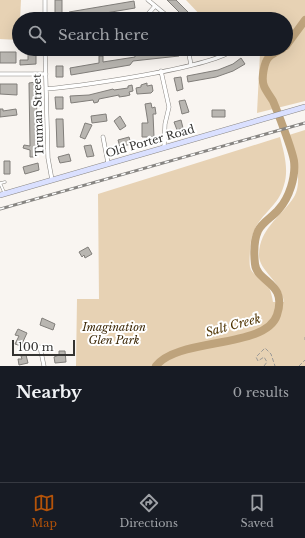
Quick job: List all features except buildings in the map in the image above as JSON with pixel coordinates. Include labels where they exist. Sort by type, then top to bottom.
[{"type":"street","points":[[45,0],[45,12]]},
{"type":"street","points":[[148,0],[162,12]]},
{"type":"street","points":[[150,12],[155,6]]},
{"type":"street","name":"Truman Street","points":[[45,56],[48,158],[52,180]]},
{"type":"street","points":[[190,56],[192,65]]},
{"type":"street","points":[[46,89],[161,71],[192,65],[222,56]]},
{"type":"street","points":[[161,71],[170,107],[165,124],[164,148]]},
{"type":"street","points":[[0,74],[46,74]]},
{"type":"street","name":"Old Porter Road","points":[[2,194],[305,107]]},
{"type":"street","points":[[103,137],[108,163]]},
{"type":"street","points":[[40,347],[44,366]]},
{"type":"lane","points":[[2,194],[1,183],[5,182]]},
{"type":"path","points":[[264,366],[267,362],[266,359],[264,357],[258,361],[256,357],[265,348],[271,354],[275,366]]},
{"type":"path","points":[[300,366],[305,360]]},
{"type":"green space","points":[[0,0],[21,0],[20,12],[12,12],[12,40],[0,39]]},
{"type":"green space","points":[[186,0],[305,0],[305,101],[257,113],[260,56],[293,56],[293,12],[197,12]]},
{"type":"green space","name":"Imagination Glen Park","points":[[305,130],[305,366],[76,366],[77,299],[99,299],[98,194],[280,137],[286,167],[284,185],[281,194],[260,220],[252,237],[250,248],[250,267],[252,272],[268,286],[273,302],[284,302],[279,288],[262,266],[259,254],[260,245],[266,231],[296,193],[298,185],[297,168],[289,135]]},
{"type":"waterway","name":"Salt Creek","points":[[293,36],[305,20]]},
{"type":"waterway","name":"Salt Creek","points":[[156,366],[167,357],[183,351],[257,333],[270,326],[277,315],[279,304],[278,296],[271,284],[257,270],[254,252],[258,231],[283,204],[289,193],[294,174],[293,155],[288,140],[273,101],[263,83],[267,59],[270,56]]},
{"type":"railway","points":[[0,209],[305,123]]}]
